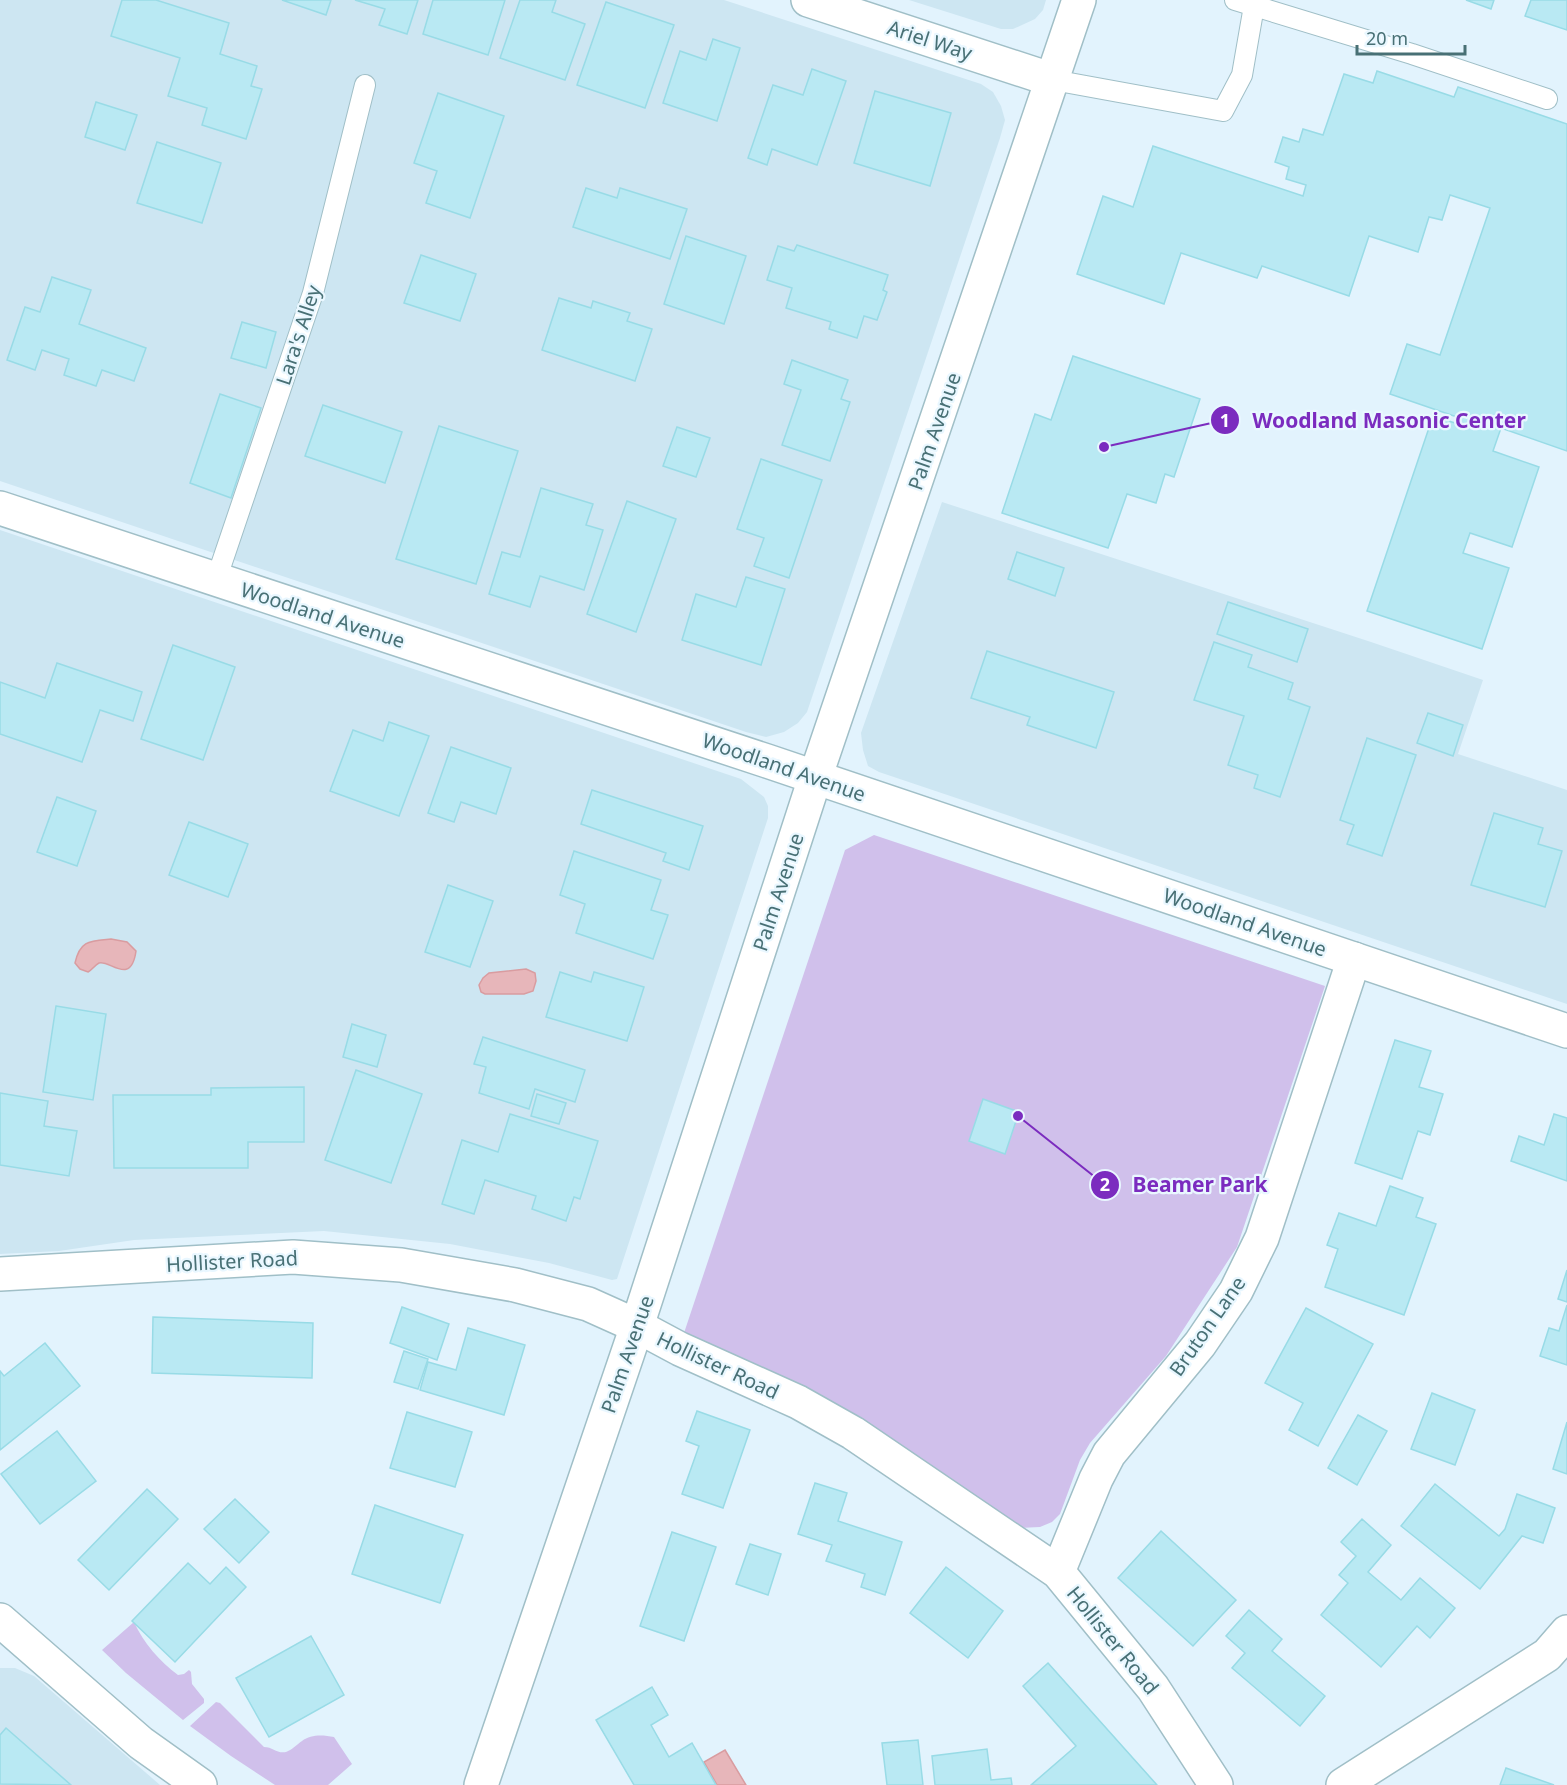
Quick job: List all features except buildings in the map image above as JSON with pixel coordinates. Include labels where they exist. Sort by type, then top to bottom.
[{"type":"street","name":"Ariel Way","points":[[808,0],[1053,80]]},
{"type":"street","name":"Palm Avenue","points":[[481,1785],[637,1326],[815,778],[1079,0]]},
{"type":"street","name":"Woodland Avenue","points":[[0,508],[767,761],[1567,1031]]},
{"type":"street","name":"Bruton Lane","points":[[1058,1572],[1096,1479],[1109,1454],[1200,1344],[1236,1291],[1262,1239],[1354,959]]},
{"type":"street","name":"Hollister Road","points":[[0,1274],[293,1257],[401,1265],[525,1287],[588,1304],[680,1349],[798,1402],[853,1433],[1058,1572],[1153,1688],[1216,1785]]},
{"type":"street","points":[[0,1620],[141,1743],[200,1785]]},
{"type":"street","points":[[1343,1785],[1547,1655],[1567,1632]]},
{"type":"lane","points":[[1235,0],[1412,54],[1547,99]]},
{"type":"lane","points":[[1053,80],[1224,111],[1242,75],[1254,6]]},
{"type":"lane","name":"Lara's Alley","points":[[216,580],[313,293],[365,85]]},
{"type":"shaded area","points":[[0,0],[724,0],[981,84],[993,92],[1001,106],[1005,120],[1000,138],[807,712],[798,723],[784,732],[766,737],[746,732],[0,481]]},
{"type":"shaded area","points":[[909,0],[1046,0],[1043,10],[1035,19],[1013,29],[1001,29]]},
{"type":"shaded area","points":[[942,502],[1483,680],[1458,754],[1567,790],[1567,1004],[879,772],[868,766],[861,733]]},
{"type":"shaded area","points":[[0,530],[741,779],[764,797],[768,806],[768,818],[617,1279],[612,1280],[549,1263],[450,1244],[324,1231],[134,1240],[59,1251],[0,1254]]},
{"type":"shaded area","points":[[874,835],[1325,986],[1237,1247],[1166,1356],[1090,1443],[1080,1460],[1060,1514],[1052,1522],[1040,1527],[1019,1528],[930,1465],[875,1430],[684,1333],[845,850]]},
{"type":"shaded area","points":[[111,939],[127,942],[136,951],[130,968],[125,970],[99,963],[88,972],[80,969],[75,963],[80,950],[87,943]]},
{"type":"shaded area","points":[[526,969],[535,973],[536,981],[533,991],[524,994],[485,994],[481,992],[479,985],[489,973]]},
{"type":"shaded area","points":[[134,1622],[147,1644],[171,1670],[178,1675],[189,1670],[191,1672],[192,1684],[204,1699],[204,1703],[183,1720],[102,1650]]},
{"type":"shaded area","points":[[0,1668],[15,1668],[34,1676],[160,1785],[0,1785]]},
{"type":"shaded area","points":[[216,1702],[220,1703],[264,1747],[286,1752],[309,1737],[334,1737],[352,1764],[328,1785],[275,1785],[190,1726]]},
{"type":"shaded area","points":[[725,1750],[746,1785],[717,1785],[704,1762]]},
{"type":"place","name":"Woodland Masonic Center","points":[[1104,447]]},
{"type":"place","name":"Beamer Park","points":[[1018,1116]]}]
